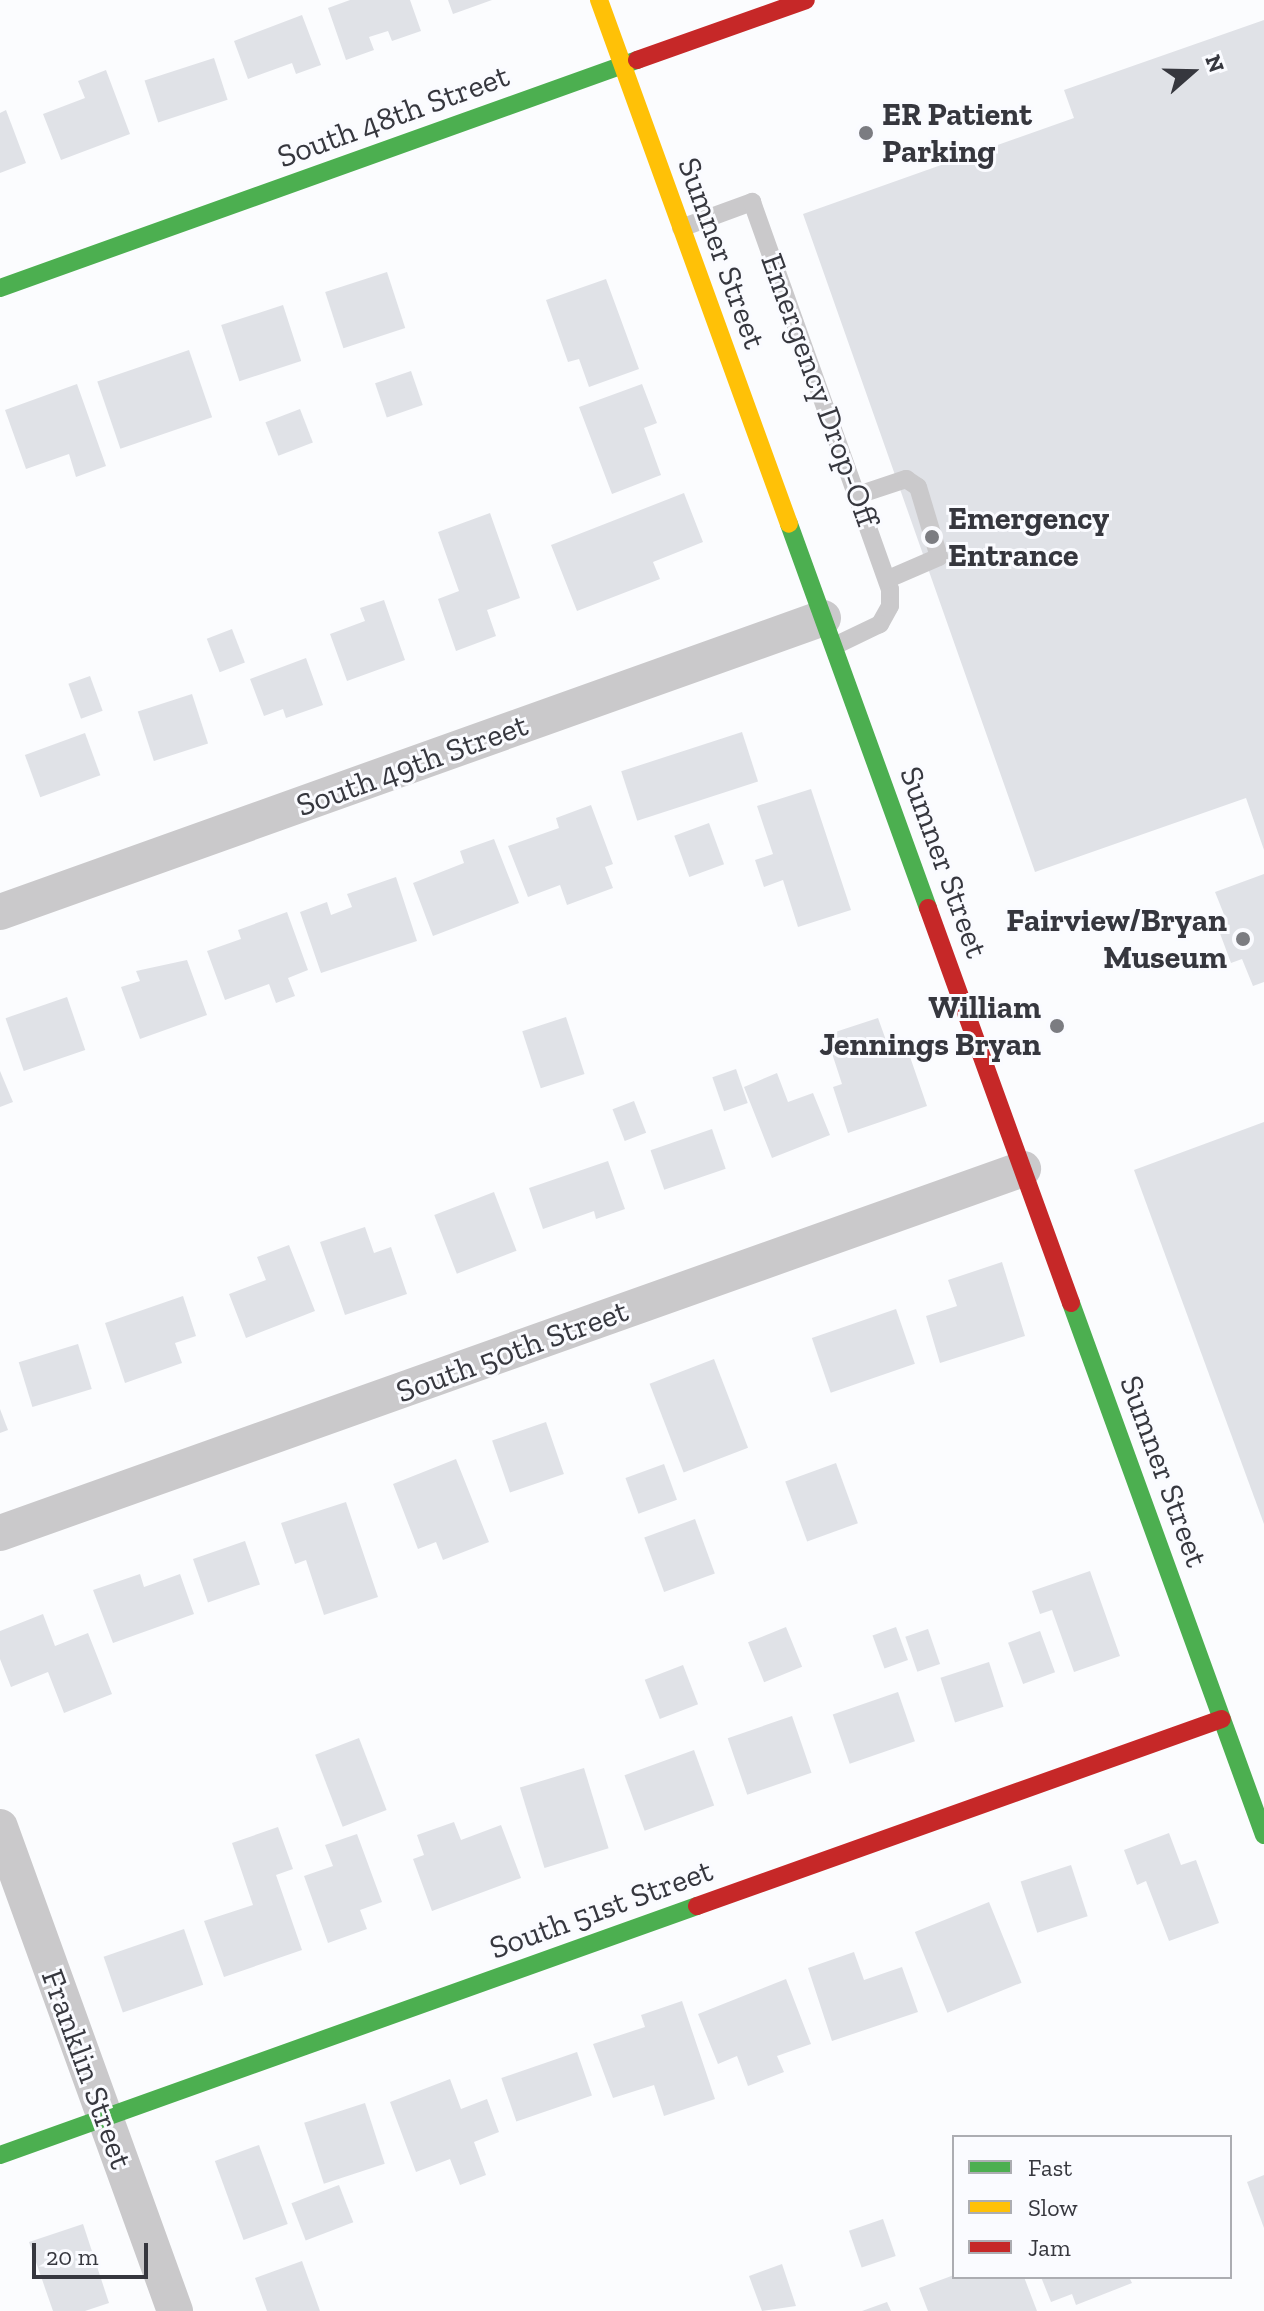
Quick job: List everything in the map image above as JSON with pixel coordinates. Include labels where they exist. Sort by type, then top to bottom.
[{"type":"street","name":"Sumner Street","points":[[599,0],[1264,1835]]},
{"type":"street","name":"South 48th Street","points":[[0,288],[806,0]]},
{"type":"street","name":"South 49th Street","points":[[0,912],[828,632]]},
{"type":"street","name":"South 50th Street","points":[[0,1533],[1023,1169]]},
{"type":"street","name":"South 51st Street","points":[[0,2155],[1222,1719]]},
{"type":"street","name":"Franklin Street","points":[[0,1827],[175,2311]]},
{"type":"lane","name":"Emergency Drop-Off","points":[[681,228],[752,202],[888,579]]},
{"type":"lane","points":[[828,632],[880,624],[890,606],[888,579],[935,561],[940,553],[918,487],[906,479],[858,495]]},
{"type":"building","points":[[350,0],[410,0],[421,31],[392,41],[388,31],[369,37],[374,50],[346,60],[328,8]]},
{"type":"building","points":[[448,0],[492,0],[453,14]]},
{"type":"building","points":[[302,15],[321,65],[296,74],[292,63],[248,79],[234,41]]},
{"type":"building","points":[[1264,20],[1264,850],[1246,798],[1035,872],[803,214],[1074,118],[1064,90]]},
{"type":"building","points":[[214,58],[228,100],[158,122],[145,81]]},
{"type":"building","points":[[106,70],[130,134],[61,160],[43,114],[85,98],[78,81]]},
{"type":"building","points":[[6,110],[26,163],[0,173],[0,113]]},
{"type":"building","points":[[387,272],[405,328],[343,348],[325,292]]},
{"type":"building","points":[[606,279],[639,369],[589,387],[579,359],[568,362],[546,300]]},
{"type":"building","points":[[283,305],[301,361],[239,381],[221,325]]},
{"type":"building","points":[[189,350],[212,417],[120,449],[97,382]]},
{"type":"building","points":[[411,371],[423,405],[387,417],[375,383]]},
{"type":"building","points":[[77,384],[106,466],[76,477],[69,454],[26,469],[5,410]]},
{"type":"building","points":[[642,384],[657,423],[644,428],[661,475],[612,494],[579,407]]},
{"type":"building","points":[[300,409],[313,443],[278,456],[265,422]]},
{"type":"building","points":[[684,493],[703,542],[653,562],[660,579],[577,611],[551,545]]},
{"type":"building","points":[[490,513],[520,598],[487,610],[496,636],[456,651],[438,599],[459,591],[438,532]]},
{"type":"building","points":[[384,600],[405,660],[347,681],[330,634],[365,621],[360,608]]},
{"type":"building","points":[[232,629],[245,663],[220,672],[207,639]]},
{"type":"building","points":[[306,658],[323,705],[286,718],[283,709],[264,716],[250,679]]},
{"type":"building","points":[[90,676],[103,711],[81,719],[68,684]]},
{"type":"building","points":[[192,694],[208,743],[154,761],[138,712]]},
{"type":"building","points":[[742,732],[758,781],[637,821],[621,771]]},
{"type":"building","points":[[85,733],[100,775],[40,797],[25,755]]},
{"type":"building","points":[[811,789],[851,910],[798,927],[783,880],[764,887],[755,860],[773,854],[757,806]]},
{"type":"building","points":[[591,805],[613,864],[605,867],[613,888],[567,905],[560,885],[528,897],[508,846],[559,828],[556,818]]},
{"type":"building","points":[[709,823],[724,864],[689,877],[674,836]]},
{"type":"building","points":[[494,839],[519,903],[433,936],[413,883],[464,863],[460,851]]},
{"type":"building","name":"Fairview/Bryan Museum","points":[[1264,874],[1264,982],[1253,986],[1242,959],[1231,963],[1215,920],[1225,917],[1215,892]]},
{"type":"building","points":[[396,877],[417,941],[321,973],[300,912],[327,902],[331,915],[352,907],[347,894]]},
{"type":"building","points":[[287,912],[308,970],[288,978],[295,996],[276,1003],[269,984],[225,1000],[207,951],[241,939],[238,930]]},
{"type":"building","points":[[187,960],[207,1015],[140,1039],[121,987],[140,981],[136,971]]},
{"type":"building","points":[[67,997],[85,1050],[24,1071],[6,1018]]},
{"type":"building","points":[[566,1017],[585,1074],[541,1088],[522,1031]]},
{"type":"building","points":[[878,1018],[892,1057],[908,1051],[927,1106],[848,1133],[833,1087],[842,1084],[826,1035]]},
{"type":"building","points":[[736,1069],[748,1103],[724,1111],[712,1077]]},
{"type":"building","points":[[0,1071],[13,1102],[0,1107]]},
{"type":"building","points":[[777,1073],[788,1102],[813,1093],[830,1135],[772,1158],[744,1087]]},
{"type":"building","points":[[634,1101],[646,1133],[625,1141],[613,1109]]},
{"type":"building","points":[[1264,1122],[1264,1524],[1134,1170]]},
{"type":"building","points":[[712,1129],[726,1169],[664,1190],[651,1150]]},
{"type":"building","points":[[608,1161],[625,1209],[596,1219],[594,1211],[543,1229],[529,1188]]},
{"type":"building","points":[[494,1192],[517,1251],[457,1274],[434,1215]]},
{"type":"building","points":[[365,1227],[374,1253],[391,1247],[407,1294],[345,1315],[320,1242]]},
{"type":"building","points":[[289,1245],[315,1311],[246,1338],[229,1294],[266,1280],[257,1257]]},
{"type":"building","points":[[1002,1262],[1025,1336],[940,1363],[926,1316],[957,1306],[948,1280]]},
{"type":"building","points":[[183,1296],[196,1336],[175,1343],[182,1363],[125,1383],[105,1323]]},
{"type":"building","points":[[896,1309],[915,1364],[831,1393],[812,1338]]},
{"type":"building","points":[[78,1344],[92,1389],[32,1407],[19,1362]]},
{"type":"building","points":[[714,1359],[748,1448],[684,1472],[650,1384]]},
{"type":"building","points":[[0,1409],[8,1430],[0,1433]]},
{"type":"building","points":[[546,1422],[564,1474],[510,1493],[492,1441]]},
{"type":"building","points":[[456,1459],[489,1542],[443,1560],[436,1542],[418,1549],[393,1484]]},
{"type":"building","points":[[836,1463],[858,1523],[807,1542],[785,1481]]},
{"type":"building","points":[[664,1464],[677,1500],[638,1514],[625,1478]]},
{"type":"building","points":[[346,1502],[378,1597],[324,1615],[306,1560],[295,1564],[281,1523]]},
{"type":"building","points":[[695,1519],[715,1574],[664,1592],[644,1537]]},
{"type":"building","points":[[245,1541],[260,1584],[208,1602],[193,1559]]},
{"type":"building","points":[[1090,1571],[1120,1656],[1074,1672],[1052,1610],[1040,1614],[1032,1591]]},
{"type":"building","points":[[140,1574],[144,1587],[180,1574],[194,1614],[113,1643],[93,1590]]},
{"type":"building","points":[[43,1614],[55,1646],[88,1633],[112,1694],[64,1713],[48,1672],[11,1687],[0,1659],[0,1631]]},
{"type":"building","points":[[786,1627],[802,1667],[764,1682],[748,1642]]},
{"type":"building","points":[[896,1627],[908,1660],[884,1668],[873,1636]]},
{"type":"building","points":[[928,1629],[940,1664],[917,1672],[905,1637]]},
{"type":"building","points":[[1040,1631],[1055,1672],[1023,1684],[1008,1643]]},
{"type":"building","points":[[989,1662],[1004,1707],[955,1722],[940,1678]]},
{"type":"building","points":[[683,1665],[698,1704],[660,1719],[645,1680]]},
{"type":"building","points":[[898,1692],[915,1741],[850,1764],[833,1714]]},
{"type":"building","points":[[792,1716],[812,1773],[747,1795],[728,1738]]},
{"type":"building","points":[[359,1738],[387,1810],[343,1827],[315,1755]]},
{"type":"building","points":[[694,1750],[714,1805],[645,1831],[624,1775]]},
{"type":"building","points":[[584,1768],[609,1848],[544,1868],[520,1788]]},
{"type":"building","points":[[454,1822],[461,1840],[501,1825],[521,1878],[432,1911],[413,1859],[424,1855],[417,1835]]},
{"type":"building","points":[[278,1827],[293,1869],[276,1875],[302,1950],[224,1977],[204,1921],[253,1905],[232,1843]]},
{"type":"building","points":[[1169,1833],[1181,1865],[1196,1860],[1219,1923],[1169,1941],[1146,1881],[1137,1885],[1124,1850]]},
{"type":"building","points":[[357,1834],[382,1902],[360,1910],[367,1929],[328,1943],[304,1876],[333,1866],[325,1845]]},
{"type":"building","points":[[1071,1865],[1088,1916],[1037,1933],[1021,1881]]},
{"type":"building","points":[[989,1902],[1022,1983],[947,2013],[915,1932]]},
{"type":"building","points":[[184,1929],[203,1985],[123,2012],[104,1957]]},
{"type":"building","points":[[854,1952],[864,1980],[902,1967],[918,2012],[832,2041],[808,1968]]},
{"type":"building","points":[[786,1979],[811,2044],[777,2056],[784,2072],[748,2086],[737,2056],[718,2064],[698,2014]]},
{"type":"building","points":[[682,2001],[715,2099],[664,2116],[654,2085],[613,2098],[593,2044],[645,2027],[641,2015]]},
{"type":"building","points":[[577,2052],[592,2095],[516,2122],[501,2078]]},
{"type":"building","points":[[450,2079],[461,2109],[487,2099],[499,2132],[474,2142],[486,2175],[460,2185],[450,2159],[416,2172],[390,2102]]},
{"type":"building","points":[[365,2103],[385,2164],[324,2184],[304,2123]]},
{"type":"building","points":[[259,2145],[288,2224],[244,2240],[215,2161]]},
{"type":"building","points":[[1264,2175],[1264,2228],[1247,2182]]},
{"type":"building","points":[[339,2185],[353,2222],[306,2241],[291,2203]]},
{"type":"building","points":[[883,2219],[896,2256],[862,2268],[849,2231]]},
{"type":"building","points":[[83,2224],[109,2303],[85,2311],[53,2311],[29,2242]]},
{"type":"building","points":[[302,2261],[320,2311],[267,2311],[255,2278]]},
{"type":"building","points":[[782,2264],[796,2306],[762,2311],[749,2276]]},
{"type":"building","points":[[952,2276],[952,2279],[1025,2279],[1037,2311],[928,2311],[919,2288]]},
{"type":"building","points":[[1042,2279],[1130,2279],[1132,2283],[1076,2305],[1072,2294],[1051,2302]]},
{"type":"building","points":[[887,2302],[891,2311],[862,2311]]},
{"type":"traffic: fast","points":[[0,288],[637,60]]},
{"type":"traffic: fast","points":[[789,524],[928,908]]},
{"type":"traffic: fast","points":[[1071,1303],[1264,1835]]},
{"type":"traffic: fast","points":[[0,2155],[697,1906]]},
{"type":"traffic: slow","points":[[599,0],[789,524]]},
{"type":"traffic: jam","points":[[637,60],[806,0]]},
{"type":"traffic: jam","points":[[928,908],[1071,1303]]},
{"type":"traffic: jam","points":[[697,1906],[1222,1719]]},
{"type":"place","name":"ER Patient Parking","points":[[866,133]]},
{"type":"place","name":"Emergency Entrance","points":[[932,537]]},
{"type":"place","name":"Fairview/Bryan Museum","points":[[1243,939]]},
{"type":"place","name":"William Jennings Bryan","points":[[1057,1026]]}]
